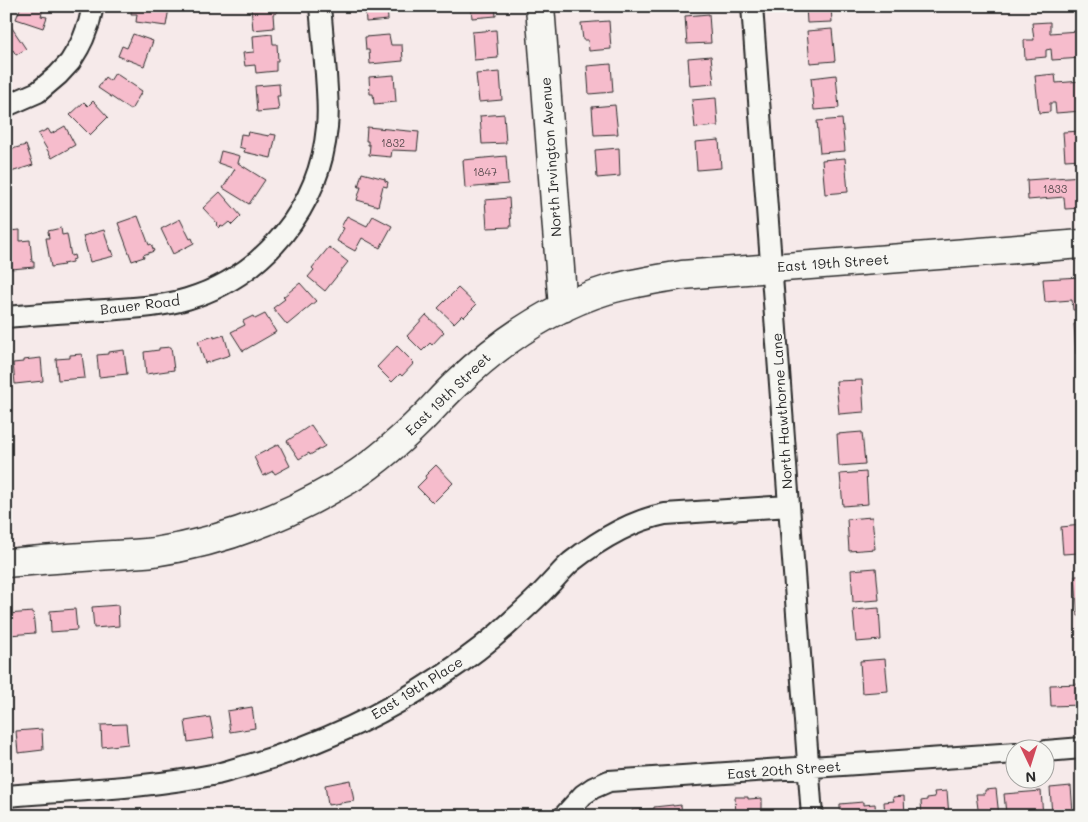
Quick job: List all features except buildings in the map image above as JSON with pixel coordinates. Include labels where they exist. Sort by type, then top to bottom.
[{"type":"street","points":[[6,106],[38,92],[70,62],[83,39],[89,23],[92,6]]},
{"type":"street","name":"Bauer Road","points":[[6,317],[147,307],[180,301],[220,286],[269,251],[286,232],[309,195],[316,180],[325,146],[328,104],[320,6]]},
{"type":"street","name":"North Irvington Avenue","points":[[540,6],[563,308]]},
{"type":"street","name":"North Hawthorne Lane","points":[[752,6],[812,816]]},
{"type":"street","name":"East 19th Street","points":[[6,563],[154,552],[214,540],[294,510],[340,485],[389,450],[482,359],[532,324],[563,308],[606,290],[682,275],[1082,244]]},
{"type":"street","name":"East 19th Place","points":[[6,796],[139,786],[182,780],[232,770],[290,753],[369,719],[442,675],[504,628],[571,562],[599,542],[630,525],[665,514],[789,506]]},
{"type":"street","points":[[1056,749],[1082,748]]},
{"type":"street","name":"East 20th Street","points":[[564,816],[583,795],[610,781],[1006,754]]}]
